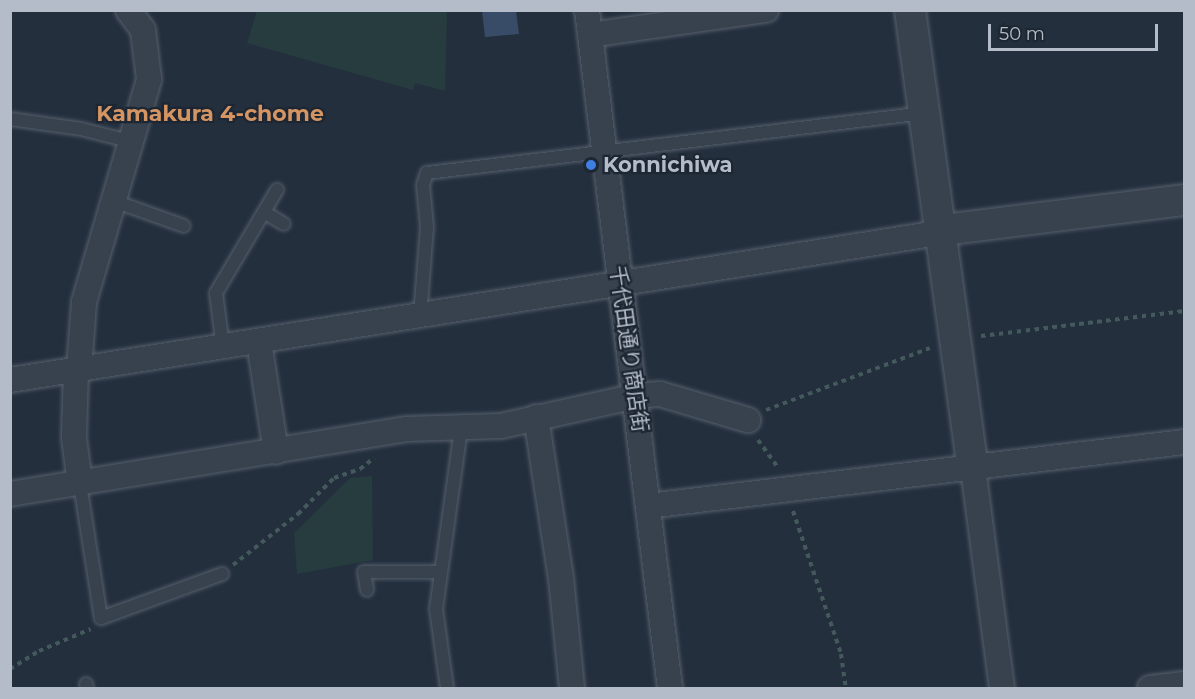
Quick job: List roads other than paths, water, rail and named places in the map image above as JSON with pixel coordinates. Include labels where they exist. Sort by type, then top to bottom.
[{"type":"street","name":"千代田通り商店街","points":[[587,10],[670,688]]},
{"type":"street","points":[[590,35],[766,10]]},
{"type":"street","points":[[910,10],[939,230],[944,231]]},
{"type":"street","points":[[80,484],[74,438],[77,370],[84,302],[133,142],[149,79],[147,49],[135,12]]},
{"type":"street","points":[[10,380],[620,285],[944,231],[1185,200]]},
{"type":"street","points":[[944,231],[1002,688]]},
{"type":"street","points":[[259,342],[276,452]]},
{"type":"street","points":[[10,494],[406,429],[461,429],[536,417],[636,396],[660,394],[748,420]]},
{"type":"street","points":[[536,417],[561,578],[572,688]]},
{"type":"street","points":[[648,506],[1185,442]]},
{"type":"street","points":[[1150,688],[1185,684]]},
{"type":"lane","points":[[420,316],[427,227],[423,186],[427,173],[924,113]]},
{"type":"lane","points":[[10,119],[81,129],[133,142]]},
{"type":"lane","points":[[223,348],[216,293],[277,190]]},
{"type":"lane","points":[[114,201],[184,226]]},
{"type":"lane","points":[[264,212],[284,224]]},
{"type":"lane","points":[[447,688],[436,609],[461,429]]},
{"type":"lane","points":[[80,484],[101,618],[222,574]]},
{"type":"lane","points":[[367,590],[364,572],[440,572]]},
{"type":"water","points":[[482,11],[516,11],[519,34],[485,37]]},
{"type":"place","name":"Konnichiwa","points":[[591,165]]},
{"type":"district","name":"Kamakura 4-chome","points":[[210,114]]}]
